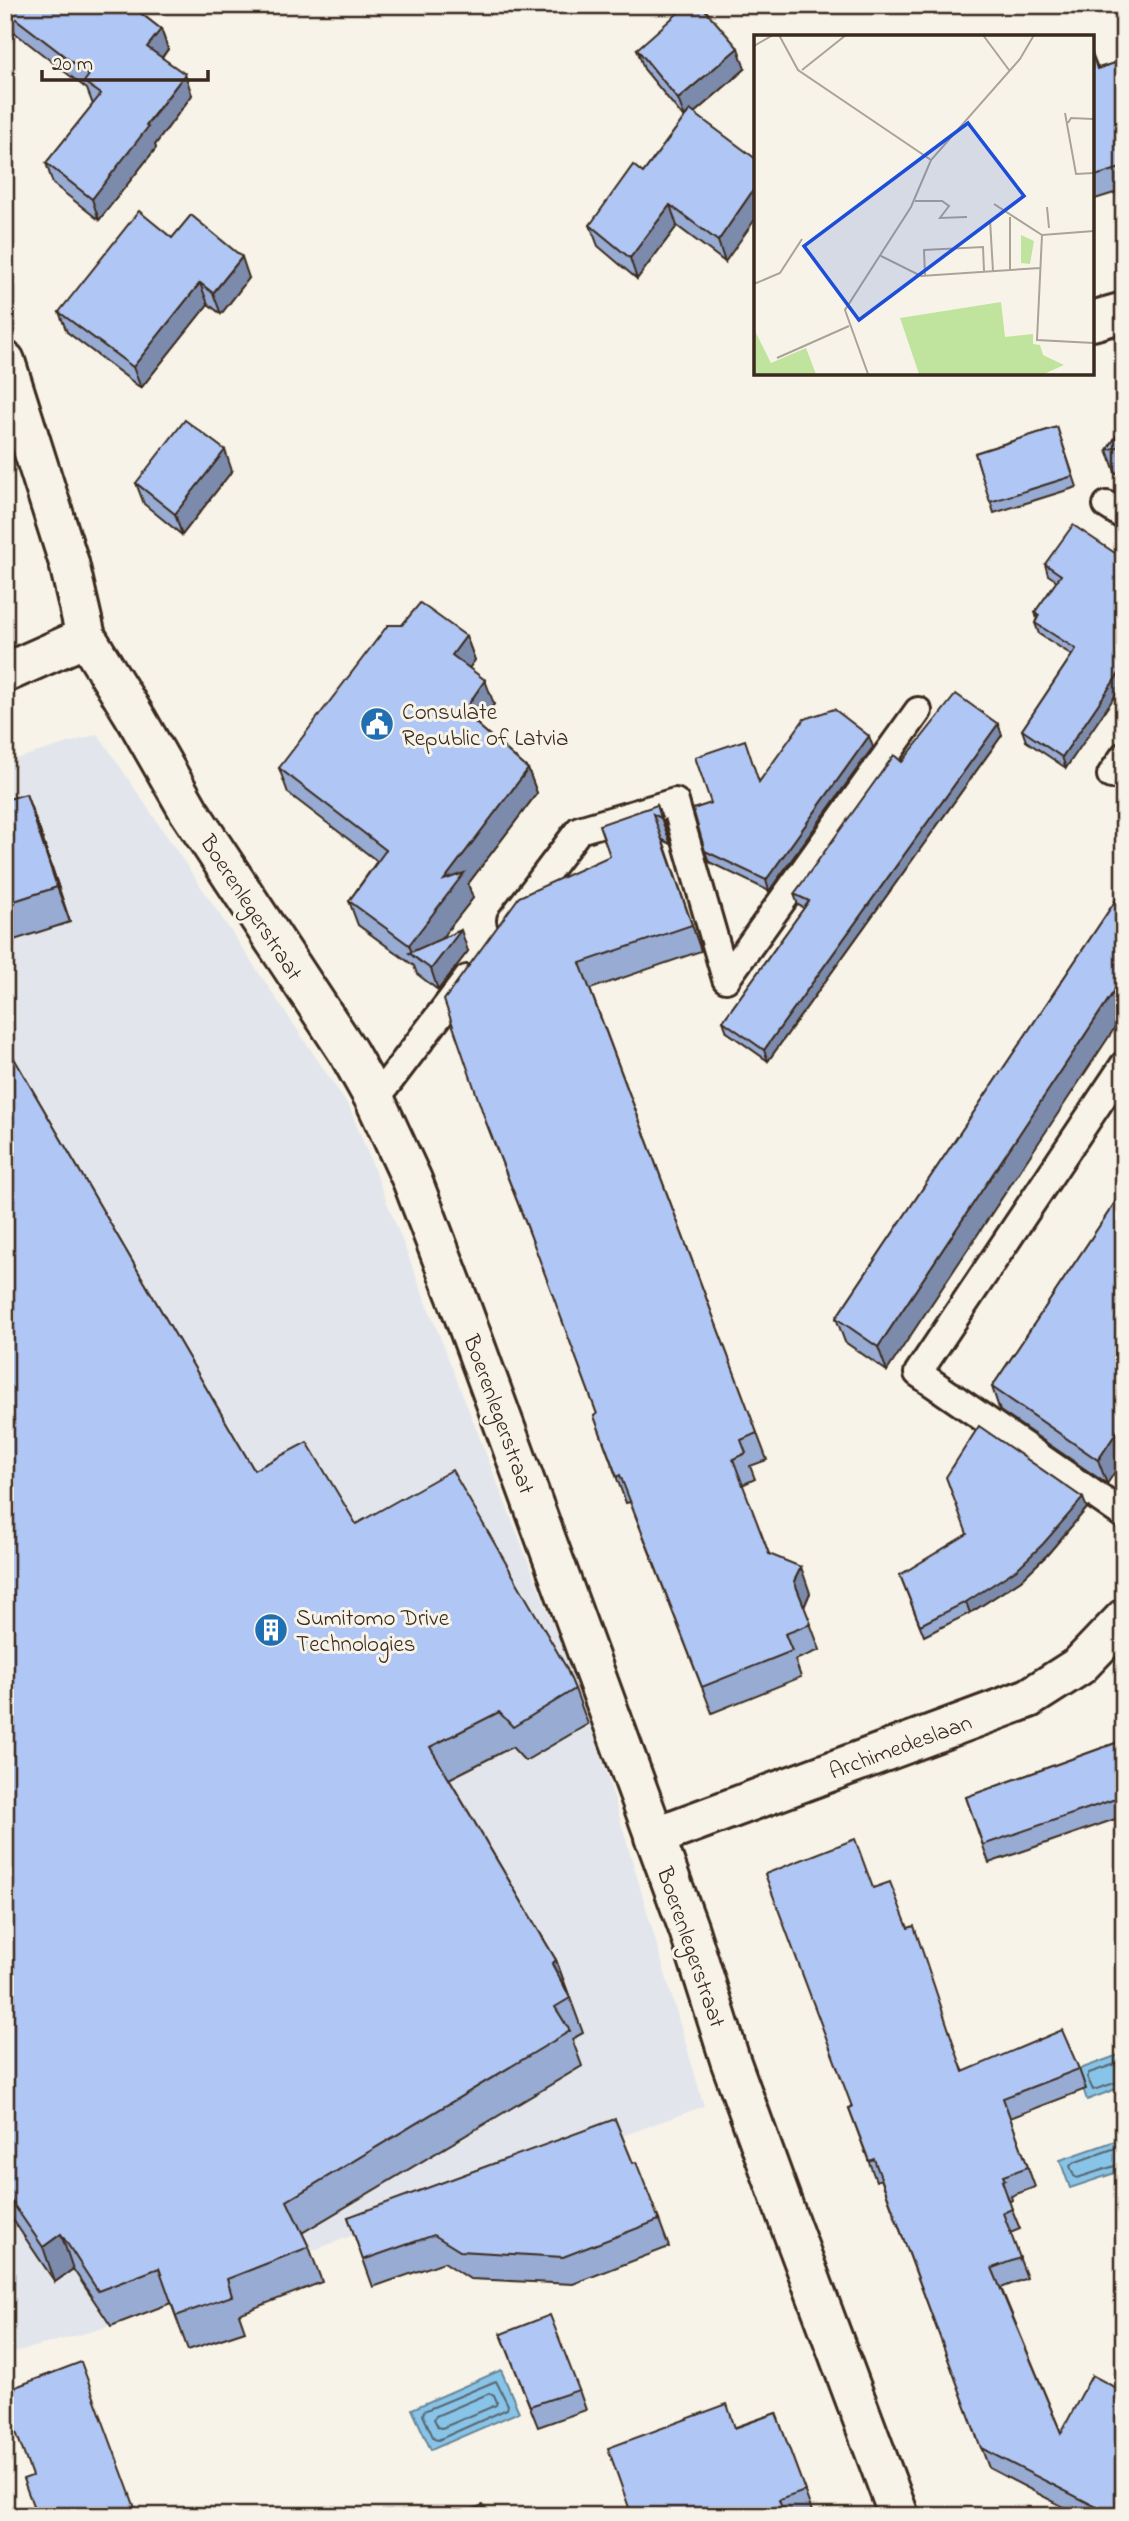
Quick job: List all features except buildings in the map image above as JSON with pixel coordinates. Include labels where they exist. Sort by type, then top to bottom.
[{"type":"street","points":[[1094,320],[1124,312]]},
{"type":"street","name":"Boerenlegerstraat","points":[[5,361],[69,563],[86,637],[189,811],[348,1052],[375,1100],[412,1180],[689,1930],[730,2060],[899,2516]]},
{"type":"street","points":[[5,673],[86,637]]},
{"type":"street","name":"Archimedeslaan","points":[[654,1837],[1029,1698],[1079,1666],[1124,1619]]},
{"type":"lane","points":[[498,938],[579,830],[675,802],[726,979],[918,711]]},
{"type":"lane","points":[[375,1100],[481,960]]},
{"type":"lane","points":[[1124,1065],[918,1373],[1124,1515]]},
{"type":"shaded area","name":"Sumitomo Drive Technologies","points":[[98,734],[350,1108],[593,1726],[704,2106],[97,2330],[5,2355],[5,762]]},
{"type":"water","points":[[1124,2053],[1124,2086],[1087,2100],[1077,2070]]},
{"type":"water","points":[[1124,2138],[1124,2170],[1070,2188],[1060,2160]]},
{"type":"water","points":[[501,2370],[519,2412],[431,2450],[412,2409]]},
{"type":"place","name":"Consulate Republic of Latvia","points":[[377,724]]},
{"type":"place","name":"Sumitomo Drive Technologies","points":[[271,1630]]}]
